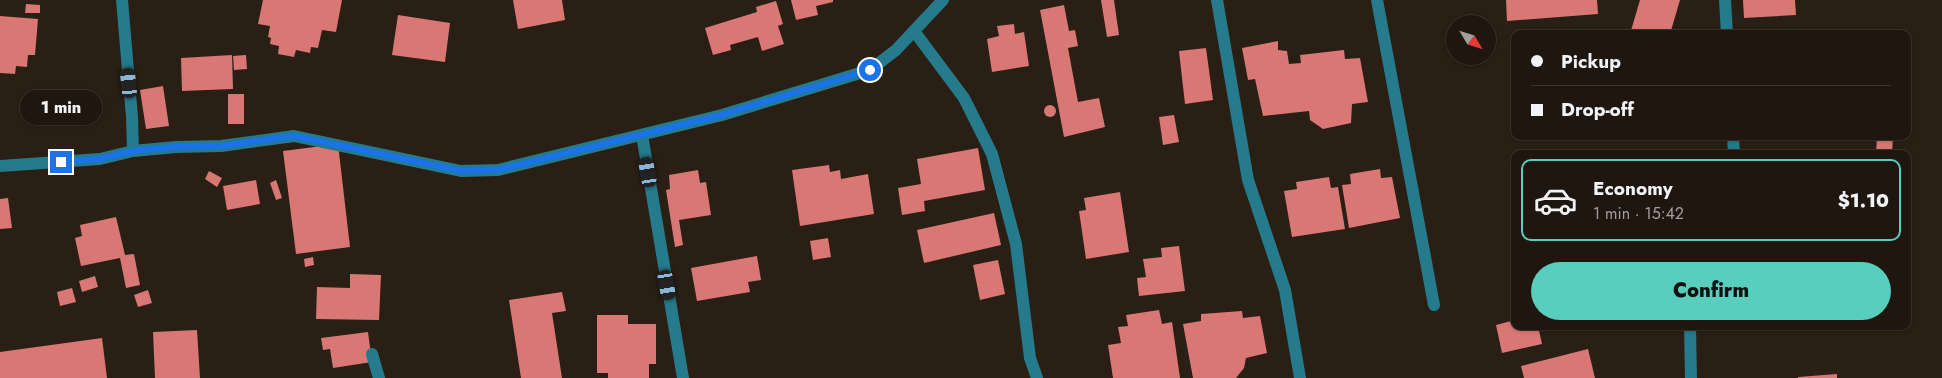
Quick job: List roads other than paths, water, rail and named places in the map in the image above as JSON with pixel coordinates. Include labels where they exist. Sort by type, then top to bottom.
[{"type":"street","points":[[122,0],[133,151]]},
{"type":"street","points":[[1217,0],[1248,180],[1285,290],[1300,378]]},
{"type":"street","points":[[1377,0],[1434,305]]},
{"type":"street","points":[[1725,0],[1727,30]]},
{"type":"street","points":[[0,166],[100,159],[133,151],[176,147],[221,146],[294,136],[461,171],[498,170],[722,115],[870,70],[896,50],[914,31],[936,2]]},
{"type":"street","points":[[914,31],[964,98],[992,154],[1016,244],[1030,358],[1037,378]]},
{"type":"street","points":[[642,135],[682,378]]},
{"type":"street","points":[[1690,330],[1691,378]]},
{"type":"street","points":[[372,354],[379,378]]}]
